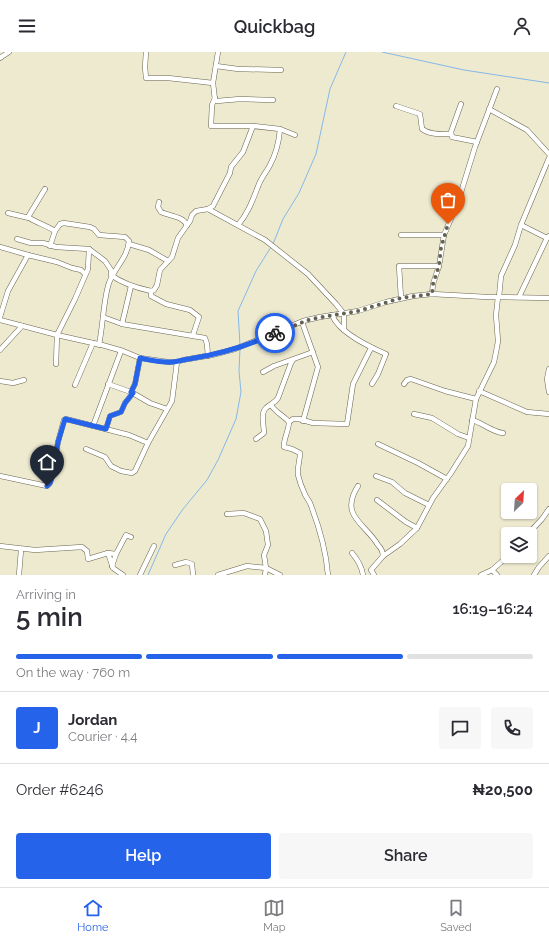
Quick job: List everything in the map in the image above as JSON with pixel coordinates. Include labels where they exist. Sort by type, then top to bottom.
[{"type":"street","points":[[0,58],[8,52]]},
{"type":"street","points":[[146,52],[144,67],[146,78],[168,78],[213,83]]},
{"type":"street","points":[[218,52],[213,83],[215,98],[212,105],[210,126],[253,126],[280,129],[295,134]]},
{"type":"street","points":[[216,66],[238,69],[247,68],[281,70]]},
{"type":"street","points":[[432,294],[433,284],[439,266],[444,235],[458,202],[477,142],[497,89]]},
{"type":"street","points":[[215,98],[217,101],[240,99],[273,100]]},
{"type":"street","points":[[451,134],[461,104]]},
{"type":"street","points":[[396,106],[420,114],[422,129],[425,132],[435,134],[451,134],[452,137],[477,142]]},
{"type":"street","points":[[489,109],[527,130],[549,154]]},
{"type":"street","points":[[151,291],[154,290],[157,285],[160,270],[173,255],[178,238],[194,213],[208,209],[216,202],[232,167],[243,152],[253,126]]},
{"type":"street","points":[[238,225],[247,214],[256,195],[259,182],[271,164],[279,138],[280,129]]},
{"type":"street","points":[[352,553],[358,561],[364,575],[371,570],[383,556],[400,544],[417,528],[429,505],[468,446],[476,399],[494,362],[498,347],[496,315],[501,276],[515,245],[521,225],[549,158]]},
{"type":"street","points":[[29,218],[29,215],[45,189]]},
{"type":"street","points":[[159,202],[158,207],[161,212],[182,219],[187,222],[187,224]]},
{"type":"street","points":[[208,209],[265,240],[308,274],[344,314],[344,330]]},
{"type":"street","points":[[8,213],[29,218],[55,231]]},
{"type":"street","points":[[50,246],[55,231],[62,224],[93,228],[99,235],[126,238],[129,241],[121,264],[111,275],[99,345]]},
{"type":"street","points":[[519,297],[548,237],[521,225]]},
{"type":"street","points":[[401,235],[444,235]]},
{"type":"street","points":[[17,239],[31,243],[43,243],[50,246],[89,249],[105,261],[111,275],[131,286],[151,291]]},
{"type":"street","points":[[129,244],[149,250],[168,261]]},
{"type":"street","points":[[0,247],[57,262],[81,270],[85,274]]},
{"type":"street","points":[[56,364],[57,335],[88,269],[89,249]]},
{"type":"street","points":[[28,255],[8,291],[0,318],[19,326],[93,343],[140,358],[157,361],[177,362],[208,356],[235,349],[302,322],[320,317],[367,309],[401,298],[432,294],[549,298]]},
{"type":"street","points":[[401,298],[399,266],[439,266]]},
{"type":"street","points":[[122,324],[131,286]]},
{"type":"street","points":[[151,291],[151,296],[166,304],[190,310],[200,318],[193,335]]},
{"type":"street","points":[[332,315],[335,323],[344,330],[371,348],[386,354],[378,374],[372,384]]},
{"type":"street","points":[[103,317],[122,324],[205,338],[208,356]]},
{"type":"street","points":[[302,322],[318,370],[303,421]]},
{"type":"street","points":[[0,350],[17,332],[19,326]]},
{"type":"street","points":[[75,385],[93,343]]},
{"type":"street","points":[[289,422],[293,419],[313,423],[347,424],[353,384],[371,348]]},
{"type":"street","points":[[93,426],[121,351]]},
{"type":"street","points":[[263,372],[274,366],[313,352]]},
{"type":"street","points":[[106,429],[110,416],[121,412],[132,393],[140,358]]},
{"type":"street","points":[[256,439],[264,433],[263,412],[278,398],[293,360]]},
{"type":"street","points":[[86,449],[105,457],[112,466],[121,470],[132,473],[138,468],[148,443],[174,398],[174,378],[177,362]]},
{"type":"street","points":[[549,369],[547,379],[549,392]]},
{"type":"street","points":[[404,384],[407,380],[411,379],[445,391],[476,399]]},
{"type":"street","points":[[0,381],[13,382],[24,380]]},
{"type":"street","points":[[108,384],[132,393],[150,403],[168,409]]},
{"type":"street","points":[[479,391],[527,412],[549,414]]},
{"type":"street","points":[[271,405],[274,410],[286,418],[289,422],[284,445],[287,448],[300,453],[297,466],[298,477],[320,531],[328,575]]},
{"type":"street","points":[[414,414],[432,418],[458,434],[469,438]]},
{"type":"street","points":[[0,476],[47,486],[52,477],[58,442],[65,419],[129,435],[148,443]]},
{"type":"street","points":[[472,420],[484,424],[503,434]]},
{"type":"street","points":[[378,444],[447,479]]},
{"type":"street","points":[[376,476],[392,482],[405,493],[429,505]]},
{"type":"street","points":[[358,486],[353,495],[352,515],[374,537],[384,554],[383,556]]},
{"type":"street","points":[[377,500],[406,522],[417,528]]},
{"type":"street","points":[[535,527],[549,509]]},
{"type":"street","points":[[227,514],[244,513],[260,519],[266,531],[268,545],[264,555],[266,568],[265,575]]},
{"type":"street","points":[[112,566],[116,554],[126,535],[131,537]]},
{"type":"street","points":[[0,546],[21,550],[82,547],[87,551],[88,559],[108,553],[116,554]]},
{"type":"street","points":[[140,575],[154,546]]},
{"type":"street","points":[[19,575],[21,550]]},
{"type":"street","points":[[108,553],[112,566],[123,575]]},
{"type":"street","points":[[534,575],[549,556]]},
{"type":"street","points":[[175,564],[186,562],[192,564],[193,575]]},
{"type":"street","points":[[481,575],[492,570],[501,562]]},
{"type":"street","points":[[218,575],[247,566],[266,568],[280,575]]},
{"type":"street","points":[[371,570],[374,575]]},
{"type":"street","points":[[492,570],[497,575]]},
{"type":"waterway","points":[[273,244],[283,219],[299,193],[316,154],[330,89],[346,52]]},
{"type":"waterway","points":[[382,52],[464,70],[549,83]]},
{"type":"waterway","points":[[240,345],[238,311],[256,271],[271,247]]},
{"type":"waterway","points":[[148,575],[166,534],[183,509],[207,480],[218,460],[236,419],[241,392],[239,371],[240,348]]},
{"type":"way so far","points":[[275,333],[311,319],[367,309],[401,298],[432,294],[433,284],[439,266],[441,248],[448,224]]},
{"type":"route","points":[[47,486],[52,477],[58,442],[65,419],[106,429],[110,416],[121,412],[125,403],[133,393],[131,392],[135,384],[140,358],[177,362],[235,349],[275,333]]}]
